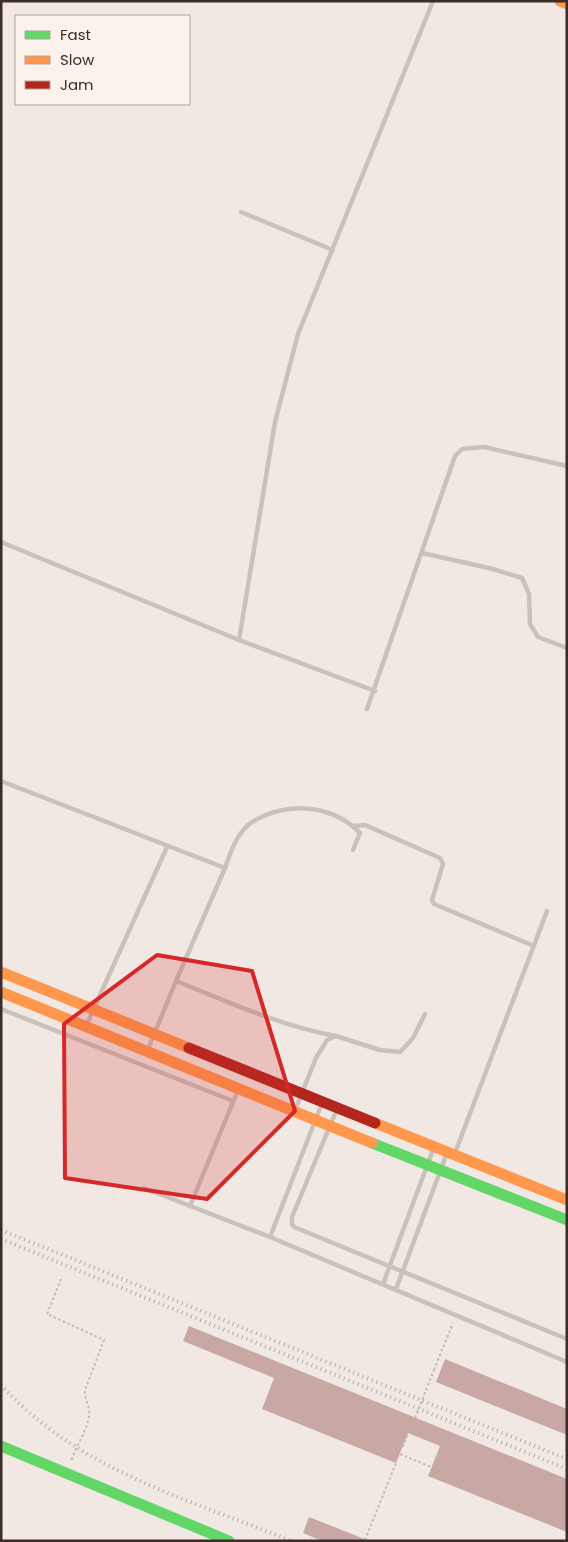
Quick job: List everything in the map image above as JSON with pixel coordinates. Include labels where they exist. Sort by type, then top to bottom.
[{"type":"street","points":[[560,1],[567,4]]},
{"type":"street","points":[[1,972],[322,1103],[567,1200]]},
{"type":"street","points":[[1,992],[428,1166],[567,1220]]},
{"type":"street","points":[[1,1446],[229,1541]]},
{"type":"lane","points":[[239,640],[275,422],[298,334],[432,1]]},
{"type":"lane","points":[[241,212],[333,250]]},
{"type":"lane","points":[[367,709],[375,691],[455,456],[462,448],[484,446],[567,466]]},
{"type":"lane","points":[[1,542],[239,640],[375,691]]},
{"type":"lane","points":[[422,553],[493,569],[522,578],[528,594],[530,624],[538,638],[567,648]]},
{"type":"lane","points":[[1,781],[225,868]]},
{"type":"lane","points":[[147,1052],[234,843],[247,825],[276,812],[302,808],[324,811],[353,826],[360,833],[353,850]]},
{"type":"lane","points":[[353,826],[366,825],[440,858],[443,864],[432,900],[434,904],[534,946]]},
{"type":"lane","points":[[86,1026],[167,847]]},
{"type":"lane","points":[[396,1289],[441,1171],[450,1154],[547,911]]},
{"type":"lane","points":[[176,981],[266,1017],[380,1050],[400,1052],[413,1038],[425,1014]]},
{"type":"lane","points":[[1,1009],[233,1101]]},
{"type":"lane","points":[[295,1112],[323,1045],[327,1040],[336,1036]]},
{"type":"lane","points":[[190,1206],[238,1089]]},
{"type":"lane","points":[[270,1237],[322,1103]]},
{"type":"lane","points":[[338,1109],[292,1224],[294,1227],[403,1270],[567,1339]]},
{"type":"lane","points":[[383,1284],[434,1147]]},
{"type":"lane","points":[[144,1188],[270,1237],[567,1362]]},
{"type":"path","points":[[61,1279],[48,1314],[104,1340],[85,1390],[85,1398],[90,1412],[75,1448],[69,1473]]},
{"type":"path","points":[[415,1418],[456,1315]]},
{"type":"path","points":[[403,1447],[408,1433]]},
{"type":"path","points":[[400,1454],[431,1467]]},
{"type":"path","points":[[365,1540],[396,1463]]},
{"type":"highlighted area","points":[[157,955],[252,971],[295,1111],[207,1199],[65,1178],[64,1024]]},
{"type":"building","points":[[189,1326],[567,1479],[567,1532],[428,1476],[440,1446],[408,1433],[396,1463],[262,1409],[274,1378],[183,1341]]},
{"type":"building","points":[[445,1359],[567,1409],[567,1435],[436,1382]]},
{"type":"building","points":[[309,1517],[367,1541],[322,1541],[303,1533]]},
{"type":"railway","points":[[1,1230],[567,1459]]},
{"type":"railway","points":[[1,1239],[567,1469]]},
{"type":"railway","points":[[1,1385],[31,1414],[64,1439],[99,1461],[174,1496],[291,1541]]},
{"type":"traffic: fast","points":[[372,1143],[567,1220]]},
{"type":"traffic: fast","points":[[1,1446],[229,1541]]},
{"type":"traffic: slow","points":[[560,1],[567,4]]},
{"type":"traffic: slow","points":[[1,972],[189,1048]]},
{"type":"traffic: slow","points":[[1,992],[372,1143]]},
{"type":"traffic: slow","points":[[375,1123],[567,1200]]},
{"type":"traffic: jam","points":[[189,1048],[375,1123]]}]
